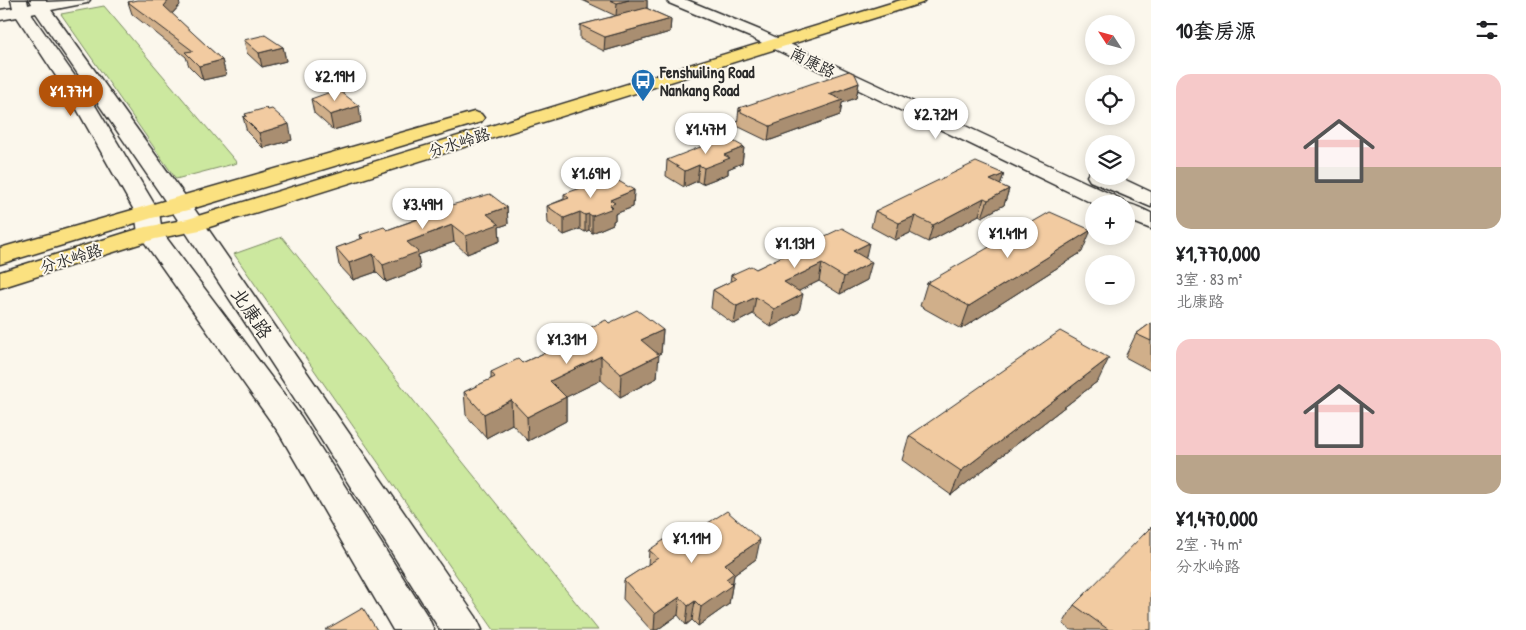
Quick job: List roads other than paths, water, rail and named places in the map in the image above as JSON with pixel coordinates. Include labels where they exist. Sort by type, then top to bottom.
[{"type":"main road","points":[[0,16],[30,5],[82,0]]},
{"type":"main road","name":"南康路","points":[[674,0],[775,37],[1085,170]]},
{"type":"main road","name":"南康路","points":[[702,0],[1095,195]]},
{"type":"main road","name":"分水岭路","points":[[775,37],[872,0]]},
{"type":"main road","name":"分水岭路","points":[[0,256],[186,215],[775,37],[917,0]]},
{"type":"main road","name":"北康路","points":[[30,5],[186,215],[323,417],[462,630]]},
{"type":"main road","name":"北康路","points":[[30,5],[148,222],[290,424],[414,630]]},
{"type":"main road","points":[[1118,185],[1151,200]]},
{"type":"main road","points":[[1135,214],[1151,222]]},
{"type":"main road","name":"分水岭路","points":[[0,280],[148,222]]},
{"type":"place","name":"Fenshuiling Road Nankang Road","points":[[643,102]]}]
